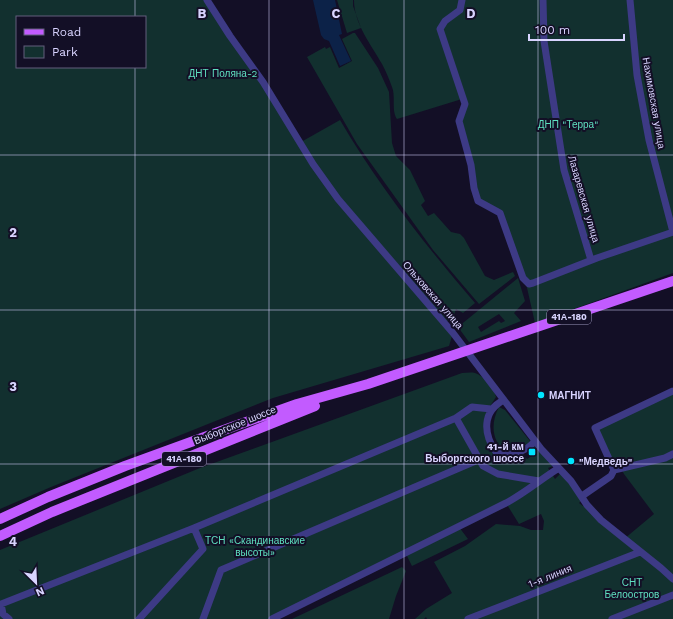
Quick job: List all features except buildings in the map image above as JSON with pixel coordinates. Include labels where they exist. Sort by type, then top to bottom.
[{"type":"main road","name":"Выборгское шоссе","points":[[0,519],[48,497],[125,466],[297,404],[368,384],[673,281]]},
{"type":"main road","name":"Выборгское шоссе","points":[[0,536],[59,509],[368,384]]},
{"type":"street","name":"Ольховская улица","points":[[207,0],[230,36],[268,88],[331,190],[467,351],[535,441],[559,468],[587,504],[602,520],[673,579]]},
{"type":"street","points":[[462,0],[460,10],[445,21],[440,29],[465,104],[459,121],[471,165],[474,188],[478,201],[500,214],[523,278],[529,284],[537,282],[591,260],[673,232]]},
{"type":"street","name":"Лазаревская улица","points":[[543,0],[544,41],[564,170],[591,260]]},
{"type":"street","name":"Нахимовская улица","points":[[630,0],[637,75],[648,140],[673,232]]},
{"type":"street","points":[[614,470],[595,428],[673,391]]},
{"type":"street","points":[[504,400],[491,409],[487,420],[487,435],[496,452],[507,455],[516,454],[529,447],[535,441]]},
{"type":"street","points":[[9,619],[3,614],[1,604],[194,528],[456,418],[472,407],[491,409]]},
{"type":"street","points":[[456,418],[478,460],[483,466],[498,474],[539,481]]},
{"type":"street","points":[[614,470],[666,458],[673,454]]},
{"type":"street","points":[[203,619],[221,570],[478,460]]},
{"type":"street","points":[[272,619],[506,503],[527,491],[559,468]]},
{"type":"street","points":[[582,496],[611,476],[614,470]]},
{"type":"street","points":[[139,619],[203,549],[194,528]]},
{"type":"street","name":"1-я линия","points":[[468,619],[640,552]]},
{"type":"street","points":[[612,619],[673,595]]},
{"type":"green space","name":"ДНТ Поляна-2","points":[[0,0],[207,0],[301,142],[340,120],[386,191],[439,260],[475,303],[463,313],[456,309],[454,315],[445,323],[453,333],[449,346],[273,398],[0,509]]},
{"type":"green space","points":[[337,0],[353,0],[353,6],[361,28],[347,33]]},
{"type":"green space","name":"ДНП \"Терра\"","points":[[354,0],[673,0],[673,273],[535,323],[525,279],[500,214],[478,201],[459,121],[465,106],[462,99],[397,119],[394,112],[394,95],[392,87],[383,67],[360,26]]},
{"type":"green space","points":[[355,33],[378,68],[389,92],[392,143],[396,156],[410,170],[425,201],[421,205],[428,216],[434,213],[451,232],[460,234],[464,238],[485,276],[494,280],[513,272],[515,276],[479,304],[433,250],[357,144],[307,57],[325,47],[326,49],[330,47],[339,68],[352,61],[342,39]]},
{"type":"green space","points":[[518,278],[525,301],[514,313],[521,321],[469,342],[458,327]],"holes":[[[499,314],[505,321],[501,323],[499,321],[481,332],[478,327]]]},
{"type":"green space","name":"ТСН «Скандинавские высоты»","points":[[462,373],[473,373],[482,377],[495,394],[496,397],[487,411],[484,420],[495,453],[522,452],[527,459],[535,454],[531,447],[534,445],[553,466],[548,468],[555,479],[560,474],[569,483],[581,501],[579,503],[583,506],[585,504],[624,539],[654,514],[624,474],[619,464],[605,450],[595,428],[673,390],[673,619],[427,619],[426,617],[424,619],[415,619],[426,609],[452,593],[434,562],[465,546],[496,524],[520,526],[531,530],[543,530],[544,521],[541,514],[519,524],[506,503],[459,527],[468,539],[412,566],[406,554],[272,619],[0,619],[0,550],[200,468]]},
{"type":"green space","points":[[499,407],[505,410],[530,441],[527,447],[506,453],[501,448],[495,438],[494,432],[494,420]]},
{"type":"green space","points":[[402,567],[406,571],[389,619],[292,619]]},
{"type":"water","points":[[313,0],[335,0],[342,34],[339,35],[351,61],[340,66],[329,41],[324,39],[321,35]]},
{"type":"place","name":"МАГНИТ","points":[[541,395]]},
{"type":"place","name":"41-й км Выборгского шоссе","points":[[532,452]]},
{"type":"place","name":"\"Медведь\"","points":[[571,461]]},
{"type":"park label","name":"СНТ Белоостров","points":[[632,588]]}]
